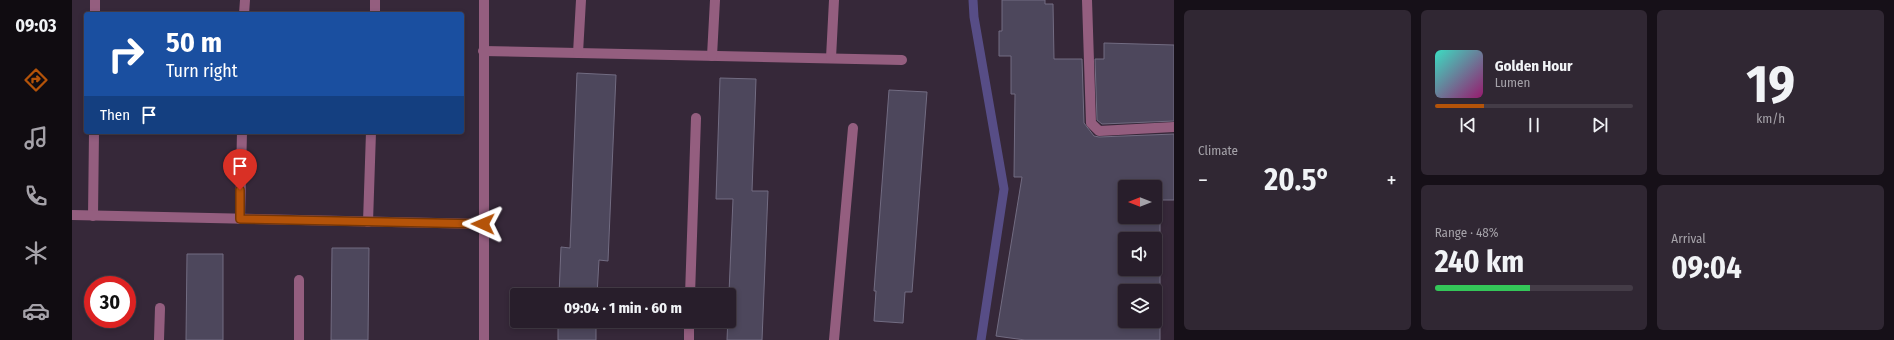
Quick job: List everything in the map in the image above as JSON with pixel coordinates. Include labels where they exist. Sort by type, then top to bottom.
[{"type":"street","points":[[95,12],[96,0]]},
{"type":"street","points":[[244,12],[245,0]]},
{"type":"street","points":[[375,0],[375,12]]},
{"type":"street","points":[[484,0],[484,340]]},
{"type":"street","points":[[578,53],[581,0]]},
{"type":"street","points":[[712,56],[715,0]]},
{"type":"street","points":[[831,58],[834,0]]},
{"type":"street","points":[[1087,0],[1091,123],[1099,131],[1174,127]]},
{"type":"street","points":[[483,51],[902,60]]},
{"type":"street","points":[[690,288],[696,118]]},
{"type":"street","points":[[834,340],[853,128]]},
{"type":"street","points":[[93,216],[94,134]]},
{"type":"street","points":[[240,219],[242,134]]},
{"type":"street","points":[[368,222],[371,134]]},
{"type":"street","points":[[72,215],[483,224]]},
{"type":"street","points":[[299,280],[299,340]]},
{"type":"street","points":[[160,308],[160,340]]},
{"type":"street","points":[[688,340],[689,328]]},
{"type":"building","points":[[1002,0],[1045,0],[1045,4],[1053,4],[1054,59],[1082,59],[1084,123],[1094,136],[1174,134],[1174,200],[1162,200],[1162,180],[1118,180],[1118,224],[1160,224],[1160,232],[1118,232],[1118,276],[1160,276],[1160,284],[1118,284],[1118,328],[1160,328],[1160,340],[1025,340],[996,336],[1022,177],[1014,177],[1015,94],[1011,94],[1011,56],[999,56],[999,31],[1002,31]]},
{"type":"building","points":[[1104,43],[1174,45],[1174,121],[1102,124],[1097,120],[1095,59],[1104,59]]},
{"type":"building","points":[[577,73],[616,75],[608,261],[599,260],[597,288],[559,288],[561,247],[570,248]]},
{"type":"building","points":[[720,78],[756,79],[752,191],[768,191],[762,340],[727,340],[728,328],[736,328],[736,288],[729,288],[733,199],[716,199]]},
{"type":"building","points":[[889,90],[927,92],[912,292],[905,292],[903,323],[874,321],[876,291],[874,291]]},
{"type":"building","points":[[332,248],[369,248],[368,340],[331,340]]},
{"type":"building","points":[[187,254],[223,254],[223,340],[186,340]]},
{"type":"building","points":[[558,328],[596,328],[596,340],[558,340]]},
{"type":"waterway","points":[[973,0],[974,17],[1004,189],[981,340]]},
{"type":"route","points":[[240,190],[240,219],[483,224]]}]
